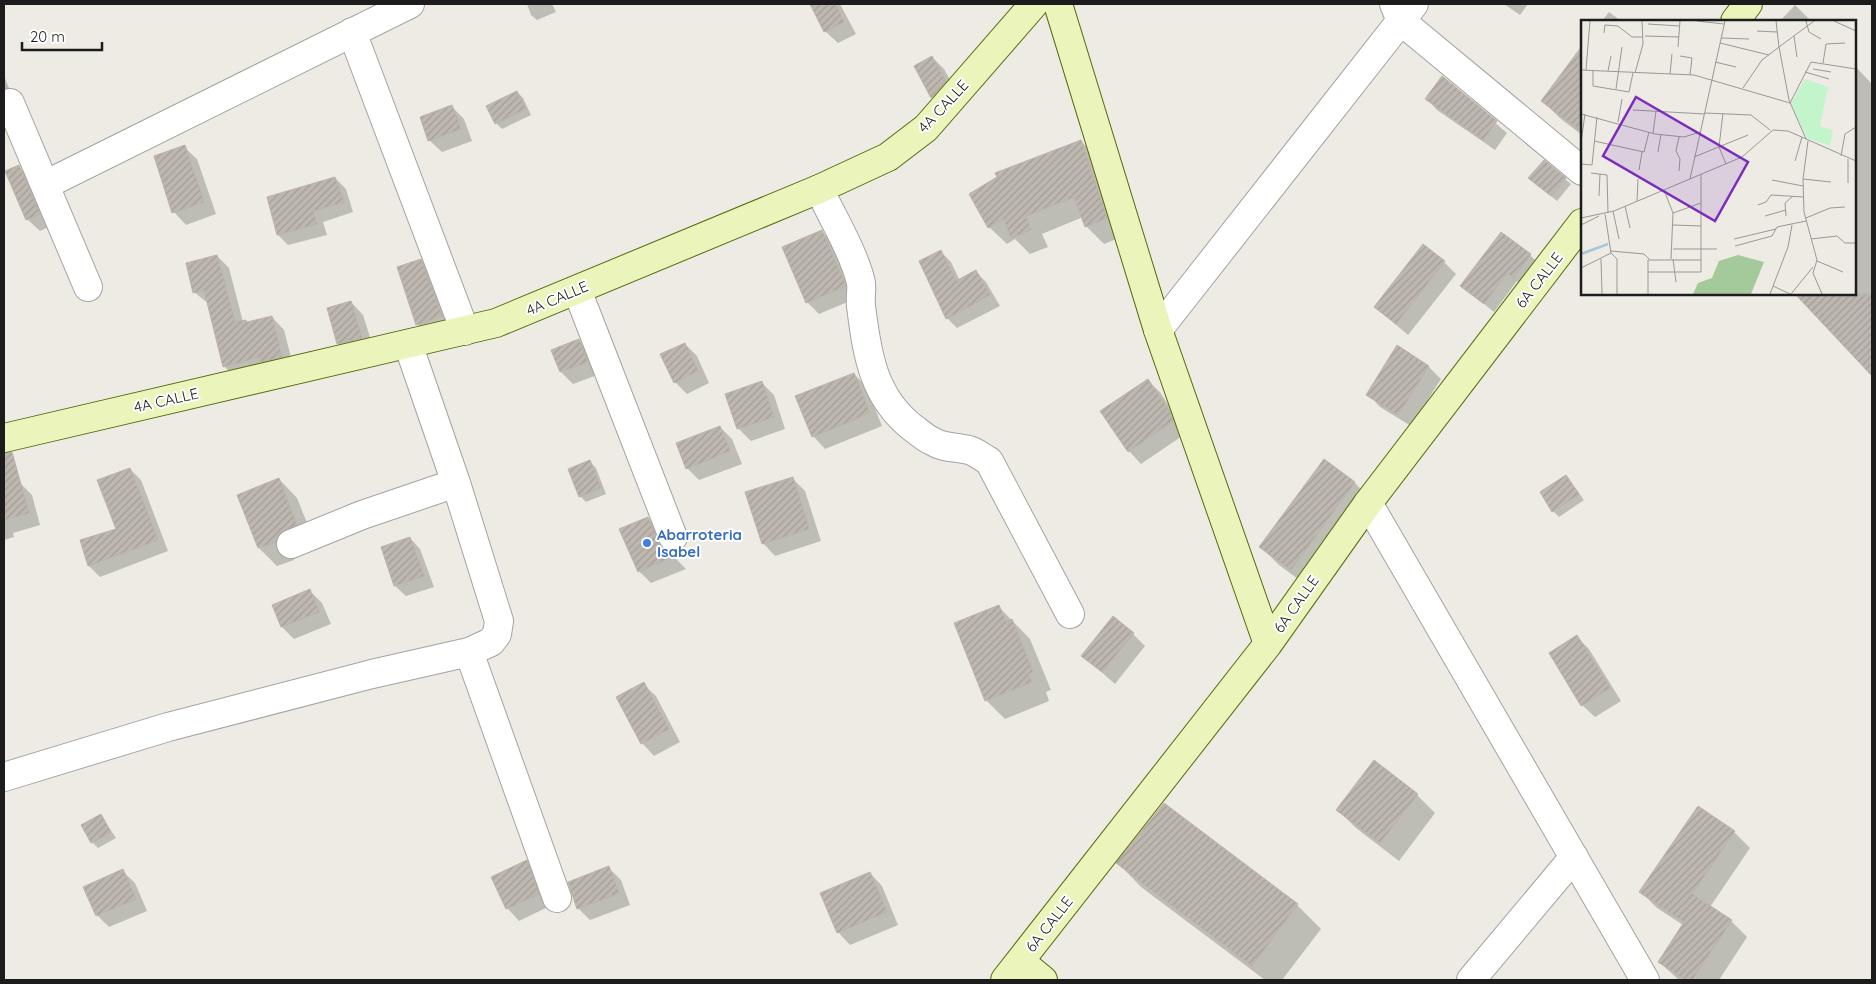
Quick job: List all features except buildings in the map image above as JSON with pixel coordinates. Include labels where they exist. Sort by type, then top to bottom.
[{"type":"street","points":[[45,185],[410,4]]},
{"type":"street","name":"4A CALLE","points":[[4,438],[496,323],[819,189],[888,157],[926,128],[1034,4]]},
{"type":"street","points":[[1058,4],[1158,330],[1268,644]]},
{"type":"street","points":[[1736,20],[1748,4]]},
{"type":"street","points":[[1158,330],[1403,9],[1581,170]]},
{"type":"street","points":[[352,32],[465,331]]},
{"type":"street","points":[[10,103],[88,287]]},
{"type":"street","points":[[819,189],[857,270],[861,285],[860,300],[865,333],[878,388],[889,405],[911,426],[932,442],[950,448],[970,450],[989,461],[1070,614]]},
{"type":"street","name":"6A CALLE","points":[[1013,971],[1268,644],[1368,503],[1581,224]]},
{"type":"street","points":[[577,290],[673,537]]},
{"type":"street","points":[[4,777],[168,727],[372,674],[469,652],[490,642],[497,634],[499,621],[456,483],[408,344]]},
{"type":"street","points":[[291,544],[362,515],[456,483]]},
{"type":"street","points":[[1368,503],[1645,980]]},
{"type":"street","points":[[469,652],[557,898]]},
{"type":"street","points":[[1471,980],[1574,857]]},
{"type":"street","points":[[1013,971],[1043,980]]},
{"type":"place","name":"Abarroteria Isabel","points":[[647,543]]}]
